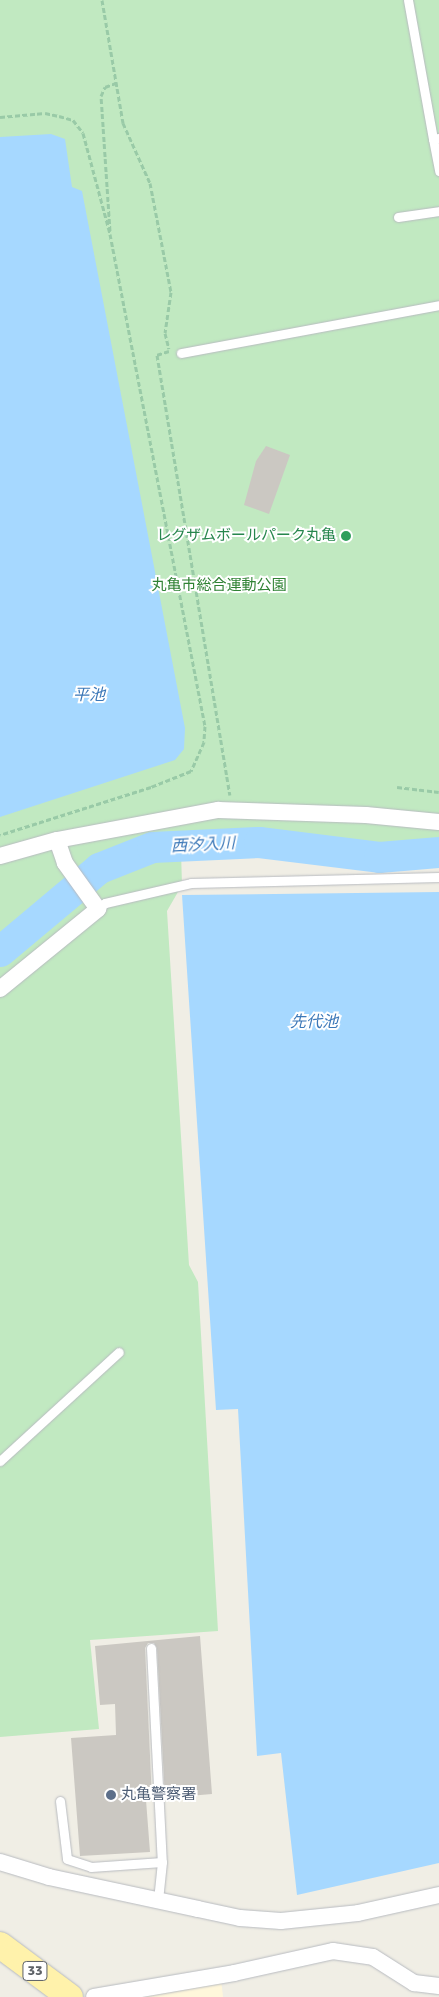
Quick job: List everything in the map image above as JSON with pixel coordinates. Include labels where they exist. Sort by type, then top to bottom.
[{"type":"main road","name":"33","points":[[0,1945],[74,1997]]},
{"type":"street","points":[[0,856],[57,840],[228,810],[366,815],[439,822]]},
{"type":"street","points":[[0,989],[98,909],[65,863],[57,840]]},
{"type":"street","points":[[0,1862],[49,1877],[240,1918],[281,1921],[358,1913],[439,1895]]},
{"type":"street","points":[[74,1997],[234,1973],[333,1951],[373,1957],[414,1983],[439,1986]]},
{"type":"lane","points":[[408,0],[436,138],[439,171]]},
{"type":"lane","points":[[398,216],[439,210]]},
{"type":"lane","points":[[181,353],[439,305]]},
{"type":"lane","points":[[98,909],[105,904],[191,883],[439,877]]},
{"type":"lane","points":[[0,1461],[119,1352]]},
{"type":"lane","points":[[151,1648],[163,1883],[158,1900]]},
{"type":"lane","points":[[60,1802],[67,1859],[91,1866],[162,1862]]},
{"type":"path","points":[[102,0],[123,123],[150,183],[171,292],[165,333],[170,351]]},
{"type":"path","points":[[110,234],[101,96],[105,87],[116,83]]},
{"type":"path","points":[[0,117],[45,113],[73,120],[83,133],[110,234],[204,726],[204,742],[191,771],[151,787],[0,835]]},
{"type":"path","points":[[181,353],[170,351],[157,355],[230,787],[228,810]]},
{"type":"path","points":[[177,584],[196,582]]},
{"type":"path","points":[[397,786],[439,792]]},
{"type":"shaded area","points":[[221,1979],[223,1997],[109,1997]]},
{"type":"green space","name":"丸亀市総合運動公園","points":[[0,0],[439,0],[439,842],[377,848],[336,843],[181,851],[182,885],[167,911],[189,1265],[198,1282],[218,1631],[90,1640],[99,1729],[0,1737]]},
{"type":"water","name":"平池","points":[[51,134],[65,139],[72,187],[82,191],[185,728],[184,749],[175,760],[0,817],[0,137]]},
{"type":"water","name":"先代池","points":[[439,892],[439,1863],[297,1895],[281,1753],[257,1756],[238,1409],[216,1410],[182,895]]},
{"type":"building","points":[[266,446],[290,455],[269,514],[244,505],[256,461]]},
{"type":"building","points":[[200,1636],[212,1794],[165,1798],[157,1648],[154,1643],[148,1643],[145,1648],[152,1799],[146,1800],[150,1852],[80,1856],[71,1738],[116,1735],[115,1704],[100,1705],[95,1646]]},
{"type":"waterway","name":"西汐入川","points":[[0,951],[99,868],[152,847],[259,842],[379,857],[439,852]]},
{"type":"place","name":"レグザムボールパーク丸亀","points":[[346,536]]},
{"type":"place","name":"丸亀警察署","points":[[111,1795]]}]
